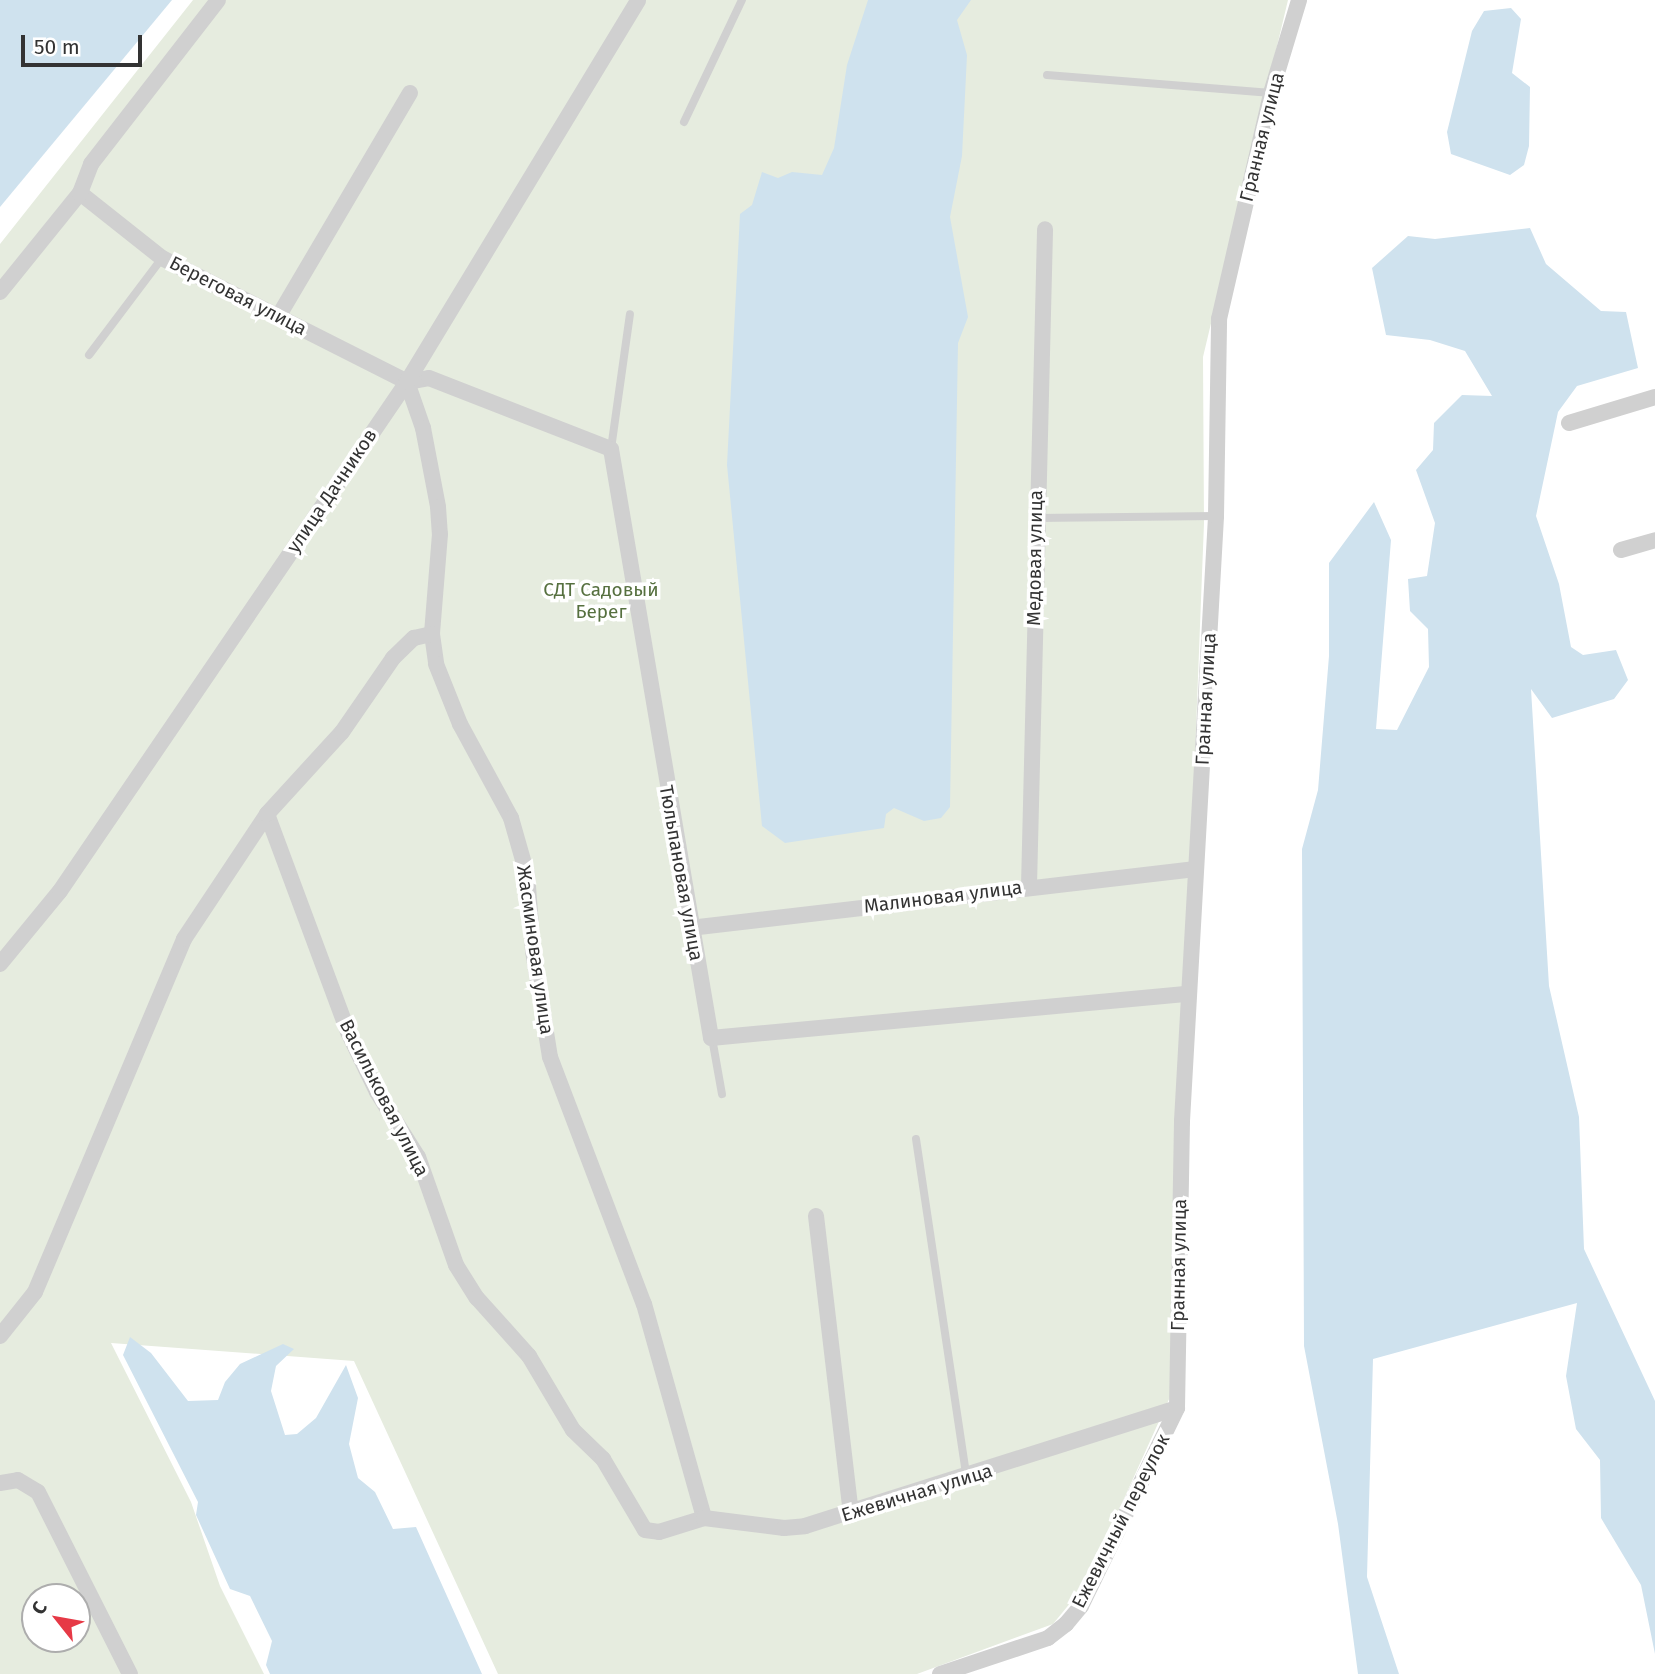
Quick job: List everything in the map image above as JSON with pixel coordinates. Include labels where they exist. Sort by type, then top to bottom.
[{"type":"street","points":[[0,292],[80,193],[91,164],[219,0]]},
{"type":"street","name":"улица Дачников","points":[[0,964],[60,891],[407,382],[638,0]]},
{"type":"street","name":"Гранная улица","points":[[1177,1408],[1188,994],[1216,516],[1219,319],[1271,93],[1299,0]]},
{"type":"street","points":[[278,317],[410,93]]},
{"type":"street","name":"Береговая улица","points":[[80,193],[162,258],[407,382]]},
{"type":"street","name":"Медовая улица","points":[[1029,886],[1045,229]]},
{"type":"street","points":[[407,382],[429,378],[611,449]]},
{"type":"street","name":"Жасминовая улица","points":[[407,382],[423,428],[438,507],[440,534],[432,634],[436,664],[460,724],[511,818],[527,874],[533,951],[550,1057],[644,1304],[704,1518]]},
{"type":"street","points":[[1569,423],[1655,397]]},
{"type":"street","name":"Тюльпановая улица","points":[[611,449],[690,928],[712,1038]]},
{"type":"street","points":[[1621,550],[1655,540]]},
{"type":"street","points":[[0,1336],[35,1292],[184,939],[267,814],[342,732],[402,647],[432,634]]},
{"type":"street","name":"Васильковая улица","points":[[267,814],[348,1032],[377,1092],[418,1157],[464,1281],[528,1356],[566,1421],[604,1460],[651,1533]]},
{"type":"street","name":"Малиновая улица","points":[[690,928],[1029,886],[1196,869]]},
{"type":"street","points":[[712,1038],[1188,994]]},
{"type":"street","points":[[816,1216],[851,1513]]},
{"type":"street","name":"Ежевичная улица","points":[[651,1533],[704,1518],[783,1528],[851,1513],[1177,1408]]},
{"type":"street","name":"Ежевичный переулок","points":[[940,1674],[1048,1638],[1066,1624],[1082,1606],[1177,1408]]},
{"type":"street","points":[[0,1483],[18,1480],[38,1492],[130,1674]]},
{"type":"lane","points":[[684,122],[742,0]]},
{"type":"lane","points":[[1046,75],[1271,93]]},
{"type":"lane","points":[[89,355],[162,258]]},
{"type":"lane","points":[[611,449],[630,314]]},
{"type":"lane","points":[[1036,518],[1216,516]]},
{"type":"lane","points":[[712,1038],[722,1094]]},
{"type":"lane","points":[[916,1139],[966,1478]]},
{"type":"green space","name":"СДТ Садовый Берег","points":[[193,0],[1288,0],[1203,357],[1204,523],[1170,1397],[1085,1585],[1053,1624],[917,1674],[498,1674],[354,1361],[111,1343],[191,1502],[220,1586],[264,1674],[0,1674],[0,244]]},
{"type":"water","points":[[0,0],[172,0],[0,207]]},
{"type":"water","points":[[868,0],[971,0],[957,20],[967,55],[962,156],[950,217],[968,317],[958,343],[950,807],[941,818],[924,821],[894,808],[886,814],[884,828],[785,843],[762,826],[727,465],[740,214],[752,205],[762,172],[778,178],[792,172],[822,175],[834,148],[847,65]]},
{"type":"water","points":[[1511,8],[1521,19],[1512,73],[1530,87],[1529,146],[1524,165],[1510,175],[1451,154],[1447,132],[1472,31],[1484,11]]},
{"type":"water","points":[[1530,228],[1546,264],[1601,311],[1626,312],[1638,368],[1577,386],[1558,412],[1536,516],[1559,584],[1571,647],[1583,655],[1616,650],[1628,680],[1614,699],[1552,718],[1531,689],[1549,986],[1579,1117],[1584,1249],[1655,1401],[1655,1654],[1641,1585],[1601,1518],[1600,1460],[1576,1429],[1566,1376],[1577,1303],[1373,1359],[1367,1577],[1399,1674],[1358,1674],[1338,1524],[1304,1346],[1302,849],[1318,790],[1329,656],[1329,563],[1374,502],[1391,540],[1376,729],[1397,730],[1429,667],[1428,629],[1410,611],[1408,579],[1427,576],[1435,523],[1416,470],[1433,450],[1434,423],[1462,395],[1492,396],[1465,351],[1430,340],[1386,335],[1372,268],[1408,236],[1435,239]]},
{"type":"water","points":[[130,1337],[151,1353],[188,1401],[218,1400],[225,1382],[240,1364],[283,1344],[294,1349],[276,1366],[271,1391],[285,1435],[297,1434],[316,1418],[346,1365],[358,1398],[349,1444],[358,1478],[375,1492],[393,1529],[416,1527],[482,1674],[270,1674],[266,1665],[272,1641],[250,1596],[230,1589],[196,1515],[198,1502],[123,1355]]}]
